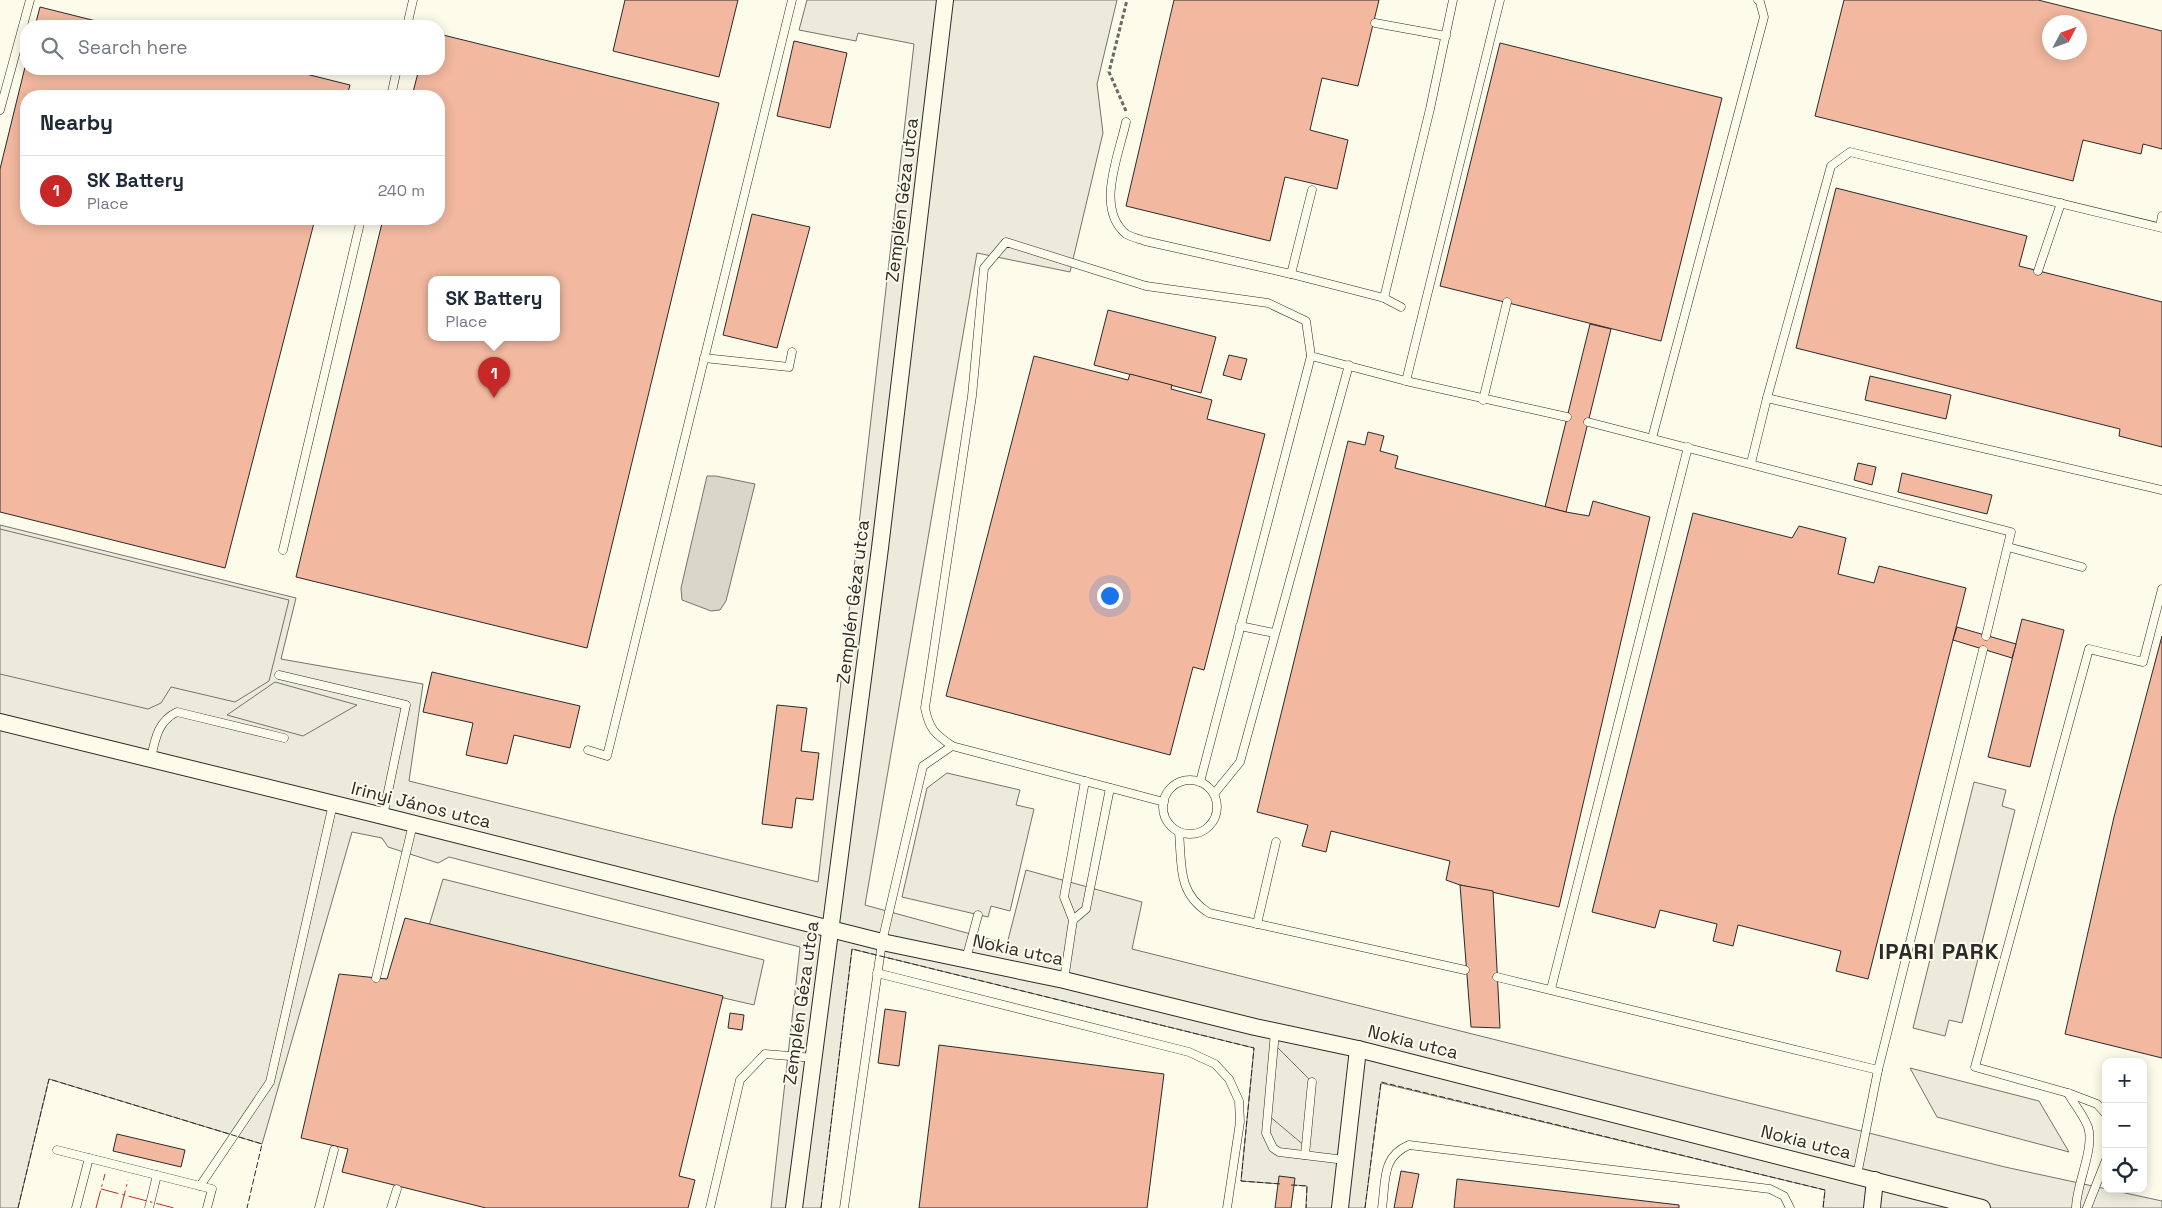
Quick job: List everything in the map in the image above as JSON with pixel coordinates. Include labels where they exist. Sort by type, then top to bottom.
[{"type":"street","name":"Zemplén Géza utca","points":[[794,1208],[832,929],[880,548],[946,0]]},
{"type":"street","name":"Irinyi János utca","points":[[0,722],[333,803],[832,929]]},
{"type":"street","name":"Nokia utca","points":[[832,929],[882,942],[1064,980],[1275,1032],[1358,1049],[1982,1208]]},
{"type":"street","points":[[1340,1208],[1358,1049]]},
{"type":"street","points":[[1872,1208],[1875,1180]]},
{"type":"lane","points":[[25,20],[30,0]]},
{"type":"lane","points":[[408,20],[413,0]]},
{"type":"lane","points":[[588,750],[607,756],[792,0]]},
{"type":"lane","points":[[1384,298],[1453,0]]},
{"type":"lane","points":[[1406,381],[1500,0]]},
{"type":"lane","points":[[1652,438],[1764,17],[1758,0]]},
{"type":"lane","points":[[1375,23],[1446,36]]},
{"type":"lane","points":[[0,110],[20,37]]},
{"type":"lane","points":[[392,90],[395,75]]},
{"type":"lane","points":[[1126,122],[1110,195],[1111,212],[1117,223],[1128,235],[1145,241],[1291,274],[1384,298],[1401,307]]},
{"type":"lane","points":[[1751,463],[1831,166],[1850,152],[2161,227],[2162,216]]},
{"type":"lane","points":[[1291,274],[1312,190]]},
{"type":"lane","points":[[2038,271],[2061,203]]},
{"type":"lane","points":[[283,550],[360,225]]},
{"type":"lane","points":[[1164,802],[952,746],[930,727],[925,708],[972,396],[984,268],[1006,242],[1146,286],[1268,303],[1306,321],[1311,356],[1200,782]]},
{"type":"lane","points":[[1483,400],[1507,302]]},
{"type":"lane","points":[[704,358],[789,367],[792,352]]},
{"type":"lane","points":[[1311,356],[1483,400],[1567,417]]},
{"type":"lane","points":[[1214,794],[1240,762],[1274,633],[1350,365]]},
{"type":"lane","points":[[1767,398],[2162,490]]},
{"type":"lane","points":[[1588,422],[2012,532],[1986,636]]},
{"type":"lane","points":[[1551,989],[1688,448]]},
{"type":"lane","points":[[2008,547],[2082,567]]},
{"type":"lane","points":[[2102,1110],[2097,1104],[2068,1093],[1976,1067],[2089,649],[2143,662],[2162,589]]},
{"type":"lane","points":[[1240,626],[1274,633]]},
{"type":"lane","points":[[1857,1175],[1878,1070],[1983,650]]},
{"type":"lane","points":[[279,675],[406,705],[383,816]]},
{"type":"lane","points":[[151,758],[156,732],[164,720],[177,712],[284,738]]},
{"type":"lane","points":[[844,1208],[882,942],[923,766],[952,746]]},
{"type":"lane","points":[[1191,780],[1200,782],[1214,794],[1217,810],[1210,826],[1196,834],[1179,832],[1167,820],[1164,802],[1167,793],[1174,786],[1191,780]]},
{"type":"lane","points":[[1064,980],[1074,920],[1064,897],[1085,781]]},
{"type":"lane","points":[[1074,920],[1086,909],[1110,788]]},
{"type":"lane","points":[[200,1186],[270,1082],[333,803]]},
{"type":"lane","points":[[376,978],[413,824]]},
{"type":"lane","points":[[1179,832],[1184,887],[1198,906],[1209,913],[1465,970]]},
{"type":"lane","points":[[1257,924],[1276,842]]},
{"type":"lane","points":[[966,959],[978,915]]},
{"type":"lane","points":[[877,973],[1189,1052],[1214,1064],[1229,1080],[1239,1100],[1240,1122],[1227,1208]]},
{"type":"lane","points":[[1497,977],[1878,1070]]},
{"type":"lane","points":[[1275,1032],[1266,1133],[1273,1148],[1279,1152],[1345,1160]]},
{"type":"lane","points":[[710,1208],[740,1080],[765,1054],[814,1058]]},
{"type":"lane","points":[[1305,1156],[1312,1082]]},
{"type":"lane","points":[[2068,1093],[2088,1128],[2088,1154],[2076,1194],[2076,1208]]},
{"type":"lane","points":[[1382,1208],[1388,1163],[1396,1151],[1409,1145],[1770,1189],[1784,1196],[1790,1208]]},
{"type":"lane","points":[[57,1150],[212,1188],[208,1208]]},
{"type":"lane","points":[[319,1208],[334,1150]]},
{"type":"lane","points":[[76,1208],[88,1158]]},
{"type":"lane","points":[[2087,1208],[2102,1170]]},
{"type":"lane","points":[[149,1208],[157,1175]]},
{"type":"lane","points":[[391,1208],[397,1188]]},
{"type":"path","points":[[1126,122],[1126,107],[1109,72],[1127,0]]},
{"type":"shaded area","points":[[807,0],[1117,0],[1097,84],[1103,133],[1070,272],[977,253],[865,905],[1007,944],[1026,870],[1142,902],[1132,949],[2005,1167],[2102,1188],[2102,1193],[2125,1193],[2162,1201],[2162,1208],[1823,1208],[1825,1190],[1381,1083],[1365,1208],[1306,1208],[1307,1186],[1241,1181],[1254,1048],[852,949],[821,1208],[771,1208],[800,947],[449,857],[438,863],[388,847],[382,838],[352,832],[262,1144],[49,1079],[18,1208],[0,1208],[0,525],[296,598],[281,659],[423,684],[409,781],[818,882],[914,44],[858,33],[856,41],[799,30]]},
{"type":"shaded area","points":[[707,476],[755,484],[726,601],[720,610],[711,611],[682,600],[681,588]]},
{"type":"shaded area","points":[[0,529],[289,600],[269,681],[235,702],[171,687],[161,703],[148,709],[0,674]]},
{"type":"shaded area","points":[[275,682],[357,705],[303,736],[227,715]]},
{"type":"shaded area","points":[[947,773],[1020,790],[1016,805],[1034,809],[1010,911],[991,906],[988,917],[902,897],[927,788]]},
{"type":"shaded area","points":[[1974,782],[2006,790],[2002,806],[2015,810],[1962,1023],[1949,1020],[1945,1036],[1913,1028]]},
{"type":"shaded area","points":[[443,879],[764,960],[754,1005],[428,929]]},
{"type":"shaded area","points":[[1273,1043],[1312,1082],[1306,1147],[1268,1115]]},
{"type":"shaded area","points":[[1910,1068],[2039,1101],[2069,1152],[1937,1117]]},
{"type":"building","points":[[625,0],[738,0],[719,77],[613,51]]},
{"type":"building","points":[[1174,0],[1379,0],[1358,86],[1322,78],[1310,130],[1348,140],[1337,189],[1285,177],[1270,241],[1126,206]]},
{"type":"building","points":[[1844,0],[2038,0],[2162,31],[2162,149],[2143,144],[2141,154],[2083,140],[2073,181],[1815,116]]},
{"type":"building","points":[[40,7],[92,20],[37,20]]},
{"type":"building","points":[[445,35],[719,103],[587,648],[296,577],[382,225],[445,225],[445,90],[414,90],[417,75],[445,75]]},
{"type":"building","points":[[794,41],[847,53],[830,128],[777,116]]},
{"type":"building","points":[[1500,43],[1722,98],[1661,341],[1440,286]]},
{"type":"building","points":[[23,75],[310,75],[350,85],[349,90],[20,90],[20,225],[313,225],[225,568],[0,512],[0,169]]},
{"type":"building","points":[[1836,188],[2027,236],[2019,266],[2162,302],[2162,447],[2119,436],[2120,429],[1796,348]]},
{"type":"building","points":[[752,214],[810,227],[777,348],[723,335]]},
{"type":"building","points":[[1108,310],[1216,337],[1201,393],[1094,365]]},
{"type":"building","points":[[1590,324],[1611,329],[1566,512],[1545,507]]},
{"type":"building","points":[[1229,355],[1247,359],[1241,380],[1223,375]]},
{"type":"building","points":[[1034,356],[1128,380],[1130,374],[1172,385],[1171,389],[1212,400],[1207,419],[1265,434],[1204,670],[1193,667],[1170,755],[946,696]]},
{"type":"building","points":[[1870,376],[1951,395],[1946,419],[1865,400]]},
{"type":"building","points":[[1368,432],[1384,436],[1380,451],[1398,456],[1395,468],[1566,512],[1589,516],[1593,501],[1650,517],[1559,907],[1460,885],[1446,880],[1450,861],[1331,831],[1326,852],[1302,846],[1308,825],[1257,812],[1348,441],[1365,445]]},
{"type":"building","points":[[1858,463],[1876,467],[1872,485],[1854,480]]},
{"type":"building","points":[[1902,473],[1992,495],[1987,514],[1898,492]]},
{"type":"building","points":[[1693,513],[1792,538],[1799,526],[1846,538],[1838,574],[1874,583],[1879,566],[1966,588],[1868,979],[1836,971],[1841,951],[1738,925],[1733,946],[1713,941],[1717,924],[1660,910],[1655,928],[1592,912]]},
{"type":"building","points":[[2022,619],[2064,630],[2030,767],[1988,757]]},
{"type":"building","points":[[1957,627],[2016,644],[2012,658],[1953,640]]},
{"type":"building","points":[[2162,636],[2162,1058],[2065,1034],[2114,817]]},
{"type":"building","points":[[432,672],[580,706],[570,748],[514,735],[507,764],[466,755],[473,723],[423,712]]},
{"type":"building","points":[[777,705],[807,708],[801,751],[819,753],[813,800],[796,798],[792,828],[762,824]]},
{"type":"building","points":[[1460,885],[1493,891],[1500,1028],[1471,1027]]},
{"type":"building","points":[[405,918],[723,996],[679,1176],[695,1180],[688,1208],[486,1208],[342,1172],[348,1149],[301,1138],[339,974],[387,979]]},
{"type":"building","points":[[885,1009],[906,1012],[899,1066],[878,1063]]},
{"type":"building","points":[[730,1013],[744,1015],[742,1030],[728,1028]]},
{"type":"building","points":[[939,1045],[1164,1074],[1147,1208],[919,1208]]},
{"type":"building","points":[[117,1134],[185,1150],[181,1167],[113,1151]]},
{"type":"building","points":[[1401,1171],[1419,1174],[1412,1208],[1394,1208]]},
{"type":"building","points":[[1279,1176],[1295,1178],[1291,1208],[1275,1208]]},
{"type":"building","points":[[1457,1179],[1679,1205],[1679,1208],[1454,1208]]},
{"type":"fence","points":[[821,1208],[852,949],[1254,1048],[1241,1181],[1281,1184]]},
{"type":"fence","points":[[18,1208],[49,1079],[262,1144],[247,1208]]},
{"type":"fence","points":[[1365,1208],[1381,1082],[1825,1190],[1823,1208]]},
{"type":"fence","points":[[1291,1185],[1307,1186],[1306,1208]]},
{"type":"power","points":[[96,1208],[105,1174]]},
{"type":"power","points":[[121,1208],[128,1180]]},
{"type":"power","points":[[101,1189],[174,1208]]},
{"type":"place","name":"SK Battery","points":[[494,398]]},
{"type":"district","name":"IPARI PARK","points":[[1939,951]]}]
